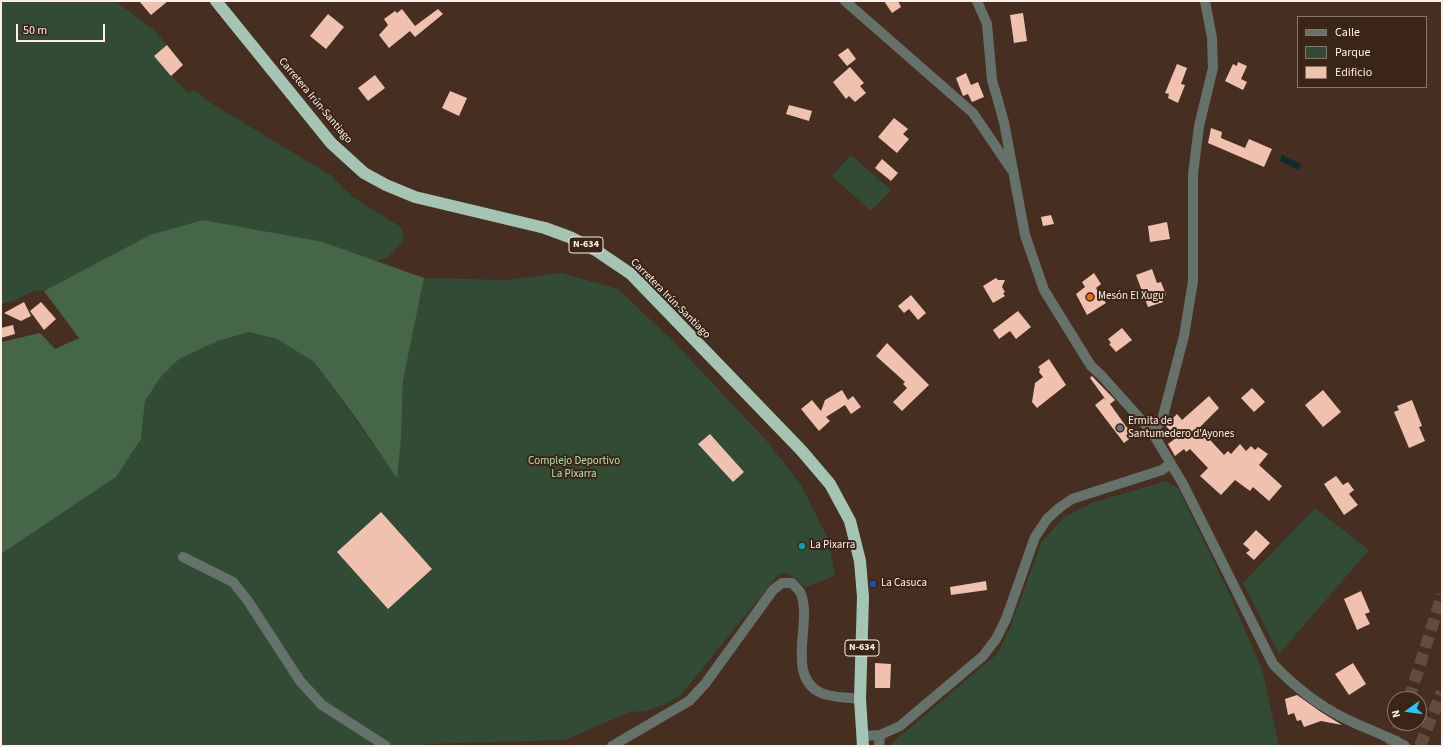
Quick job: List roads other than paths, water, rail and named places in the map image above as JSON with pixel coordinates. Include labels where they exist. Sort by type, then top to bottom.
[{"type":"highway","name":"Carretera Irún-Santiago","points":[[216,1],[330,143],[364,173],[386,185],[415,197],[545,228],[572,238],[597,251],[631,274],[801,450],[830,484],[850,521],[860,561],[863,598],[860,699],[862,741]]},
{"type":"street","points":[[845,1],[973,113],[1013,172]]},
{"type":"street","points":[[977,1],[987,24],[992,80],[1004,122],[1025,235],[1044,290],[1091,366],[1102,375],[1152,432],[1183,484],[1273,664],[1286,677],[1323,705],[1344,718],[1405,746]]},
{"type":"street","points":[[1152,432],[1162,420],[1184,336],[1193,281],[1193,174],[1199,126],[1213,68],[1212,38],[1205,1]]},
{"type":"street","points":[[862,741],[900,726],[983,656],[992,645],[1006,619],[1035,537],[1047,519],[1072,500],[1162,470],[1170,464]]},
{"type":"street","points":[[183,557],[233,582],[248,601],[300,681],[322,705],[386,746]]},
{"type":"street","points":[[612,746],[689,701],[705,684],[773,590],[782,583],[792,583],[800,592],[803,610],[802,661],[804,675],[811,687],[822,693],[860,699]]},
{"type":"street","points":[[879,746],[880,735]]},
{"type":"water","points":[[1282,155],[1301,164],[1299,170],[1280,161]]},
{"type":"tunnel","points":[[1412,691],[1442,595]]},
{"type":"tunnel","points":[[1420,746],[1442,692]]},
{"type":"tunnel","points":[[1391,746],[1397,731]]},
{"type":"place","name":"Mesón El Xugu","points":[[1090,297]]},
{"type":"place","name":"Ermita de Santumedero d'Ayones","points":[[1120,428]]},
{"type":"place","name":"La Pixarra","points":[[802,546]]},
{"type":"place","name":"La Casuca","points":[[873,584]]},
{"type":"park label","name":"Complejo Deportivo La Pixarra","points":[[574,468]]}]
